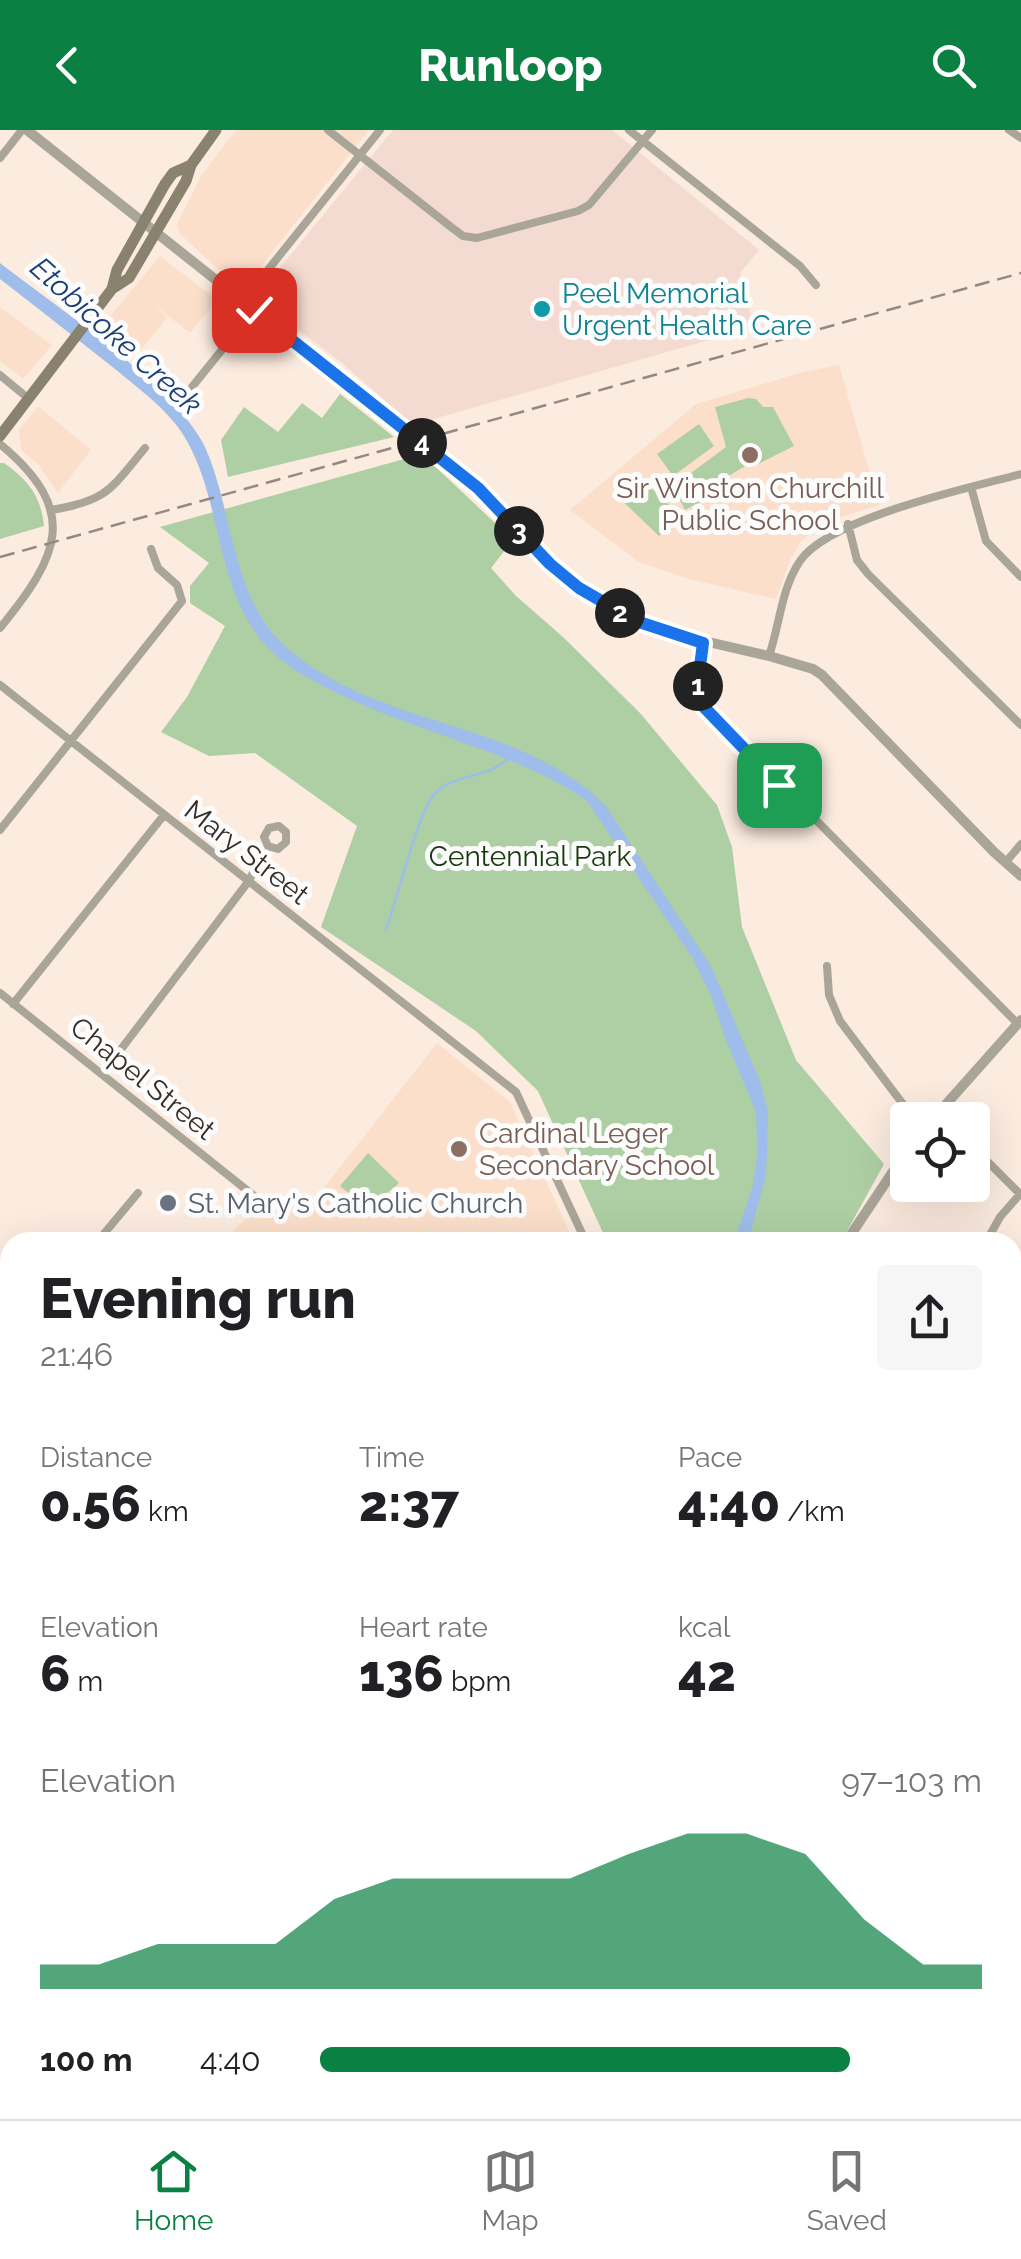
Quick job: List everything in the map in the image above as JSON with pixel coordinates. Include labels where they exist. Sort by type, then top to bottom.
[{"type":"main road","points":[[0,436],[112,289],[129,278],[186,181],[190,166],[216,130]]},
{"type":"main road","points":[[112,289],[117,270],[173,172],[190,166]]},
{"type":"street","points":[[0,158],[24,130],[478,488],[550,564],[579,588],[636,621],[703,643],[812,668],[822,675],[1021,876]]},
{"type":"street","points":[[328,130],[463,236],[478,238],[589,205],[652,130]]},
{"type":"street","points":[[242,301],[380,130]]},
{"type":"street","points":[[628,130],[800,266],[816,286]]},
{"type":"street","points":[[1009,130],[1021,138]]},
{"type":"street","points":[[192,387],[254,310]]},
{"type":"street","points":[[0,375],[29,399]]},
{"type":"street","points":[[0,444],[36,477],[51,510],[53,527],[48,555],[28,594],[0,628]]},
{"type":"street","points":[[51,510],[99,499],[111,490],[144,448]]},
{"type":"street","points":[[769,656],[793,572],[817,543],[848,524],[1021,474]]},
{"type":"street","points":[[971,487],[986,541],[1021,576]]},
{"type":"street","points":[[848,524],[858,560],[868,574],[1021,725]]},
{"type":"street","points":[[0,830],[182,602],[182,594],[158,568],[151,549]]},
{"type":"street","points":[[703,643],[698,682],[702,705],[1019,1022],[952,1102]]},
{"type":"street","name":"Mary Street","points":[[0,685],[516,1092],[581,1232]]},
{"type":"street","points":[[14,1004],[164,815]]},
{"type":"street","points":[[1005,863],[1021,844]]},
{"type":"street","points":[[103,1073],[248,882],[268,846]]},
{"type":"street","points":[[828,966],[828,996],[840,1020],[902,1102]]},
{"type":"street","name":"Chapel Street","points":[[0,993],[258,1199]]},
{"type":"street","points":[[990,1164],[1020,1195],[992,1232]]},
{"type":"street","points":[[853,1232],[890,1175]]},
{"type":"street","points":[[105,1232],[138,1193]]},
{"type":"shaded area","points":[[236,130],[369,130],[245,286],[238,287],[180,234],[177,224],[201,176]]},
{"type":"shaded area","points":[[393,130],[612,130],[759,250],[740,273],[754,327],[413,425],[342,363],[260,300],[260,292]]},
{"type":"shaded area","points":[[160,256],[217,300],[190,333],[153,304],[167,318],[138,353],[103,325]]},
{"type":"shaded area","points":[[0,307],[52,345],[23,379],[0,361]]},
{"type":"shaded area","name":"Sir Winston Churchill Public School","points":[[839,365],[879,505],[827,522],[801,541],[776,599],[689,579],[639,562],[570,510],[696,404]]},
{"type":"shaded area","points":[[38,406],[91,450],[58,493],[38,464],[21,450],[19,430]]},
{"type":"shaded area","name":"Cardinal Leger Secondary School","points":[[437,1043],[510,1102],[569,1232],[233,1232],[258,1206],[312,1203]]},
{"type":"green space","points":[[340,394],[394,437],[228,477],[221,440],[244,407],[278,432],[302,403],[322,418]]},
{"type":"green space","points":[[756,399],[763,407],[773,407],[794,446],[756,465],[752,462],[700,493],[691,473],[726,447],[715,407]]},
{"type":"green space","points":[[699,424],[714,446],[673,476],[657,454]]},
{"type":"green space","name":"Centennial Park","points":[[422,454],[513,540],[491,568],[640,713],[717,805],[732,847],[742,927],[796,1060],[884,1164],[847,1232],[603,1232],[538,1091],[476,1031],[321,927],[357,826],[255,753],[209,756],[161,732],[187,697],[225,626],[190,603],[190,586],[209,563],[160,527]]},
{"type":"green space","points":[[0,463],[12,469],[32,490],[44,526],[0,539]]},
{"type":"green space","points":[[634,472],[679,514],[659,536],[614,493]]},
{"type":"green space","points":[[687,475],[702,501],[685,510],[676,493],[679,480]]},
{"type":"green space","points":[[368,1153],[399,1183],[385,1194],[362,1198],[340,1186]]},
{"type":"water","points":[[0,263],[140,372],[188,420],[213,468],[252,601],[284,645],[320,672],[360,693],[531,755],[570,777],[606,806],[711,966],[760,1081],[768,1111],[767,1157],[751,1232],[737,1232],[753,1185],[756,1112],[693,959],[587,801],[500,756],[343,696],[275,655],[250,624],[238,600],[208,494],[182,433],[139,389],[0,279]]},
{"type":"waterway","name":"Etobicoke Creek","points":[[386,929],[416,834],[437,791],[508,759]]},
{"type":"railway","points":[[0,557],[1021,273]]},
{"type":"place","name":"Peel Memorial Urgent Health Care","points":[[542,309]]},
{"type":"place","name":"Sir Winston Churchill Public School","points":[[750,455]]},
{"type":"place","name":"Cardinal Leger Secondary School","points":[[459,1149]]},
{"type":"place","name":"St. Mary's Catholic Church","points":[[168,1203]]},
{"type":"route","points":[[254,310],[478,488],[550,564],[579,588],[636,621],[703,643],[698,671],[702,705],[779,785]]}]
